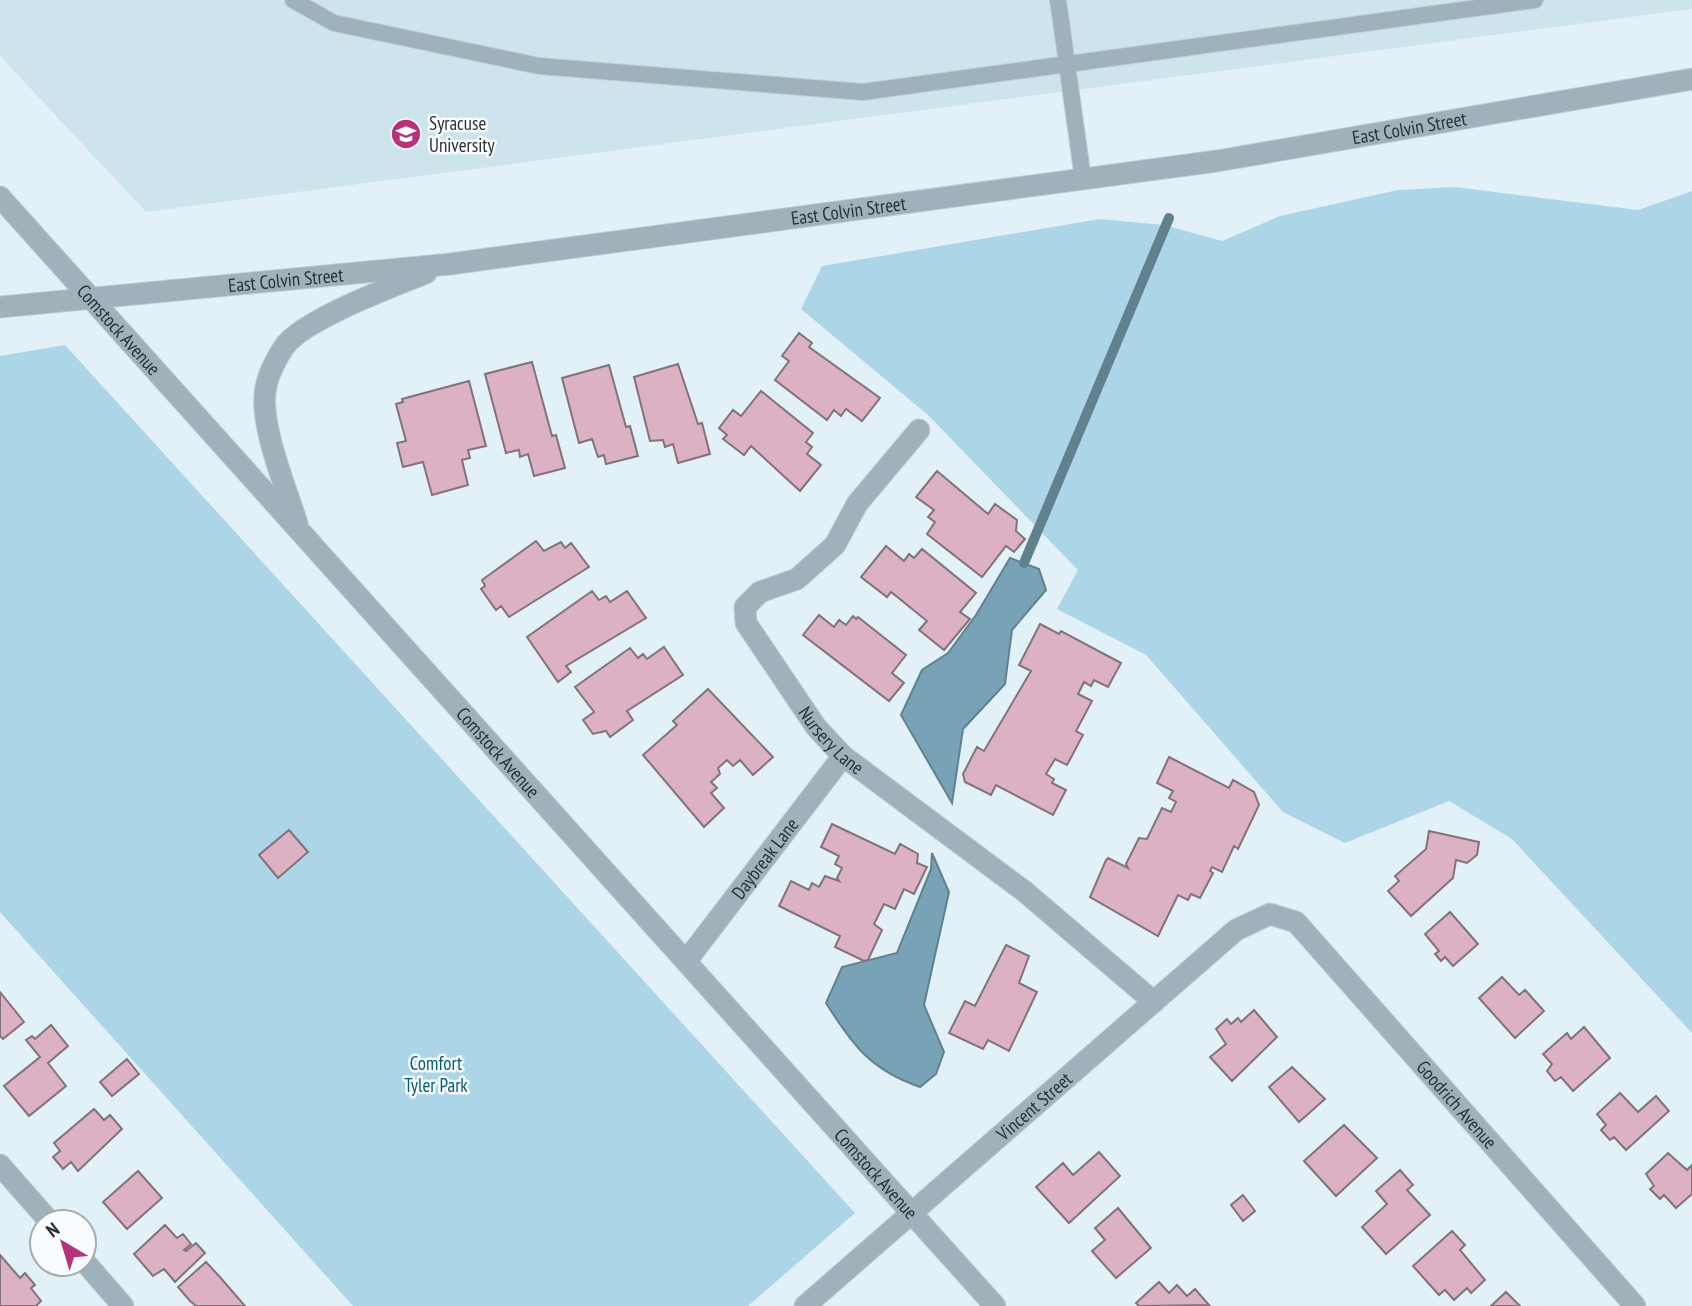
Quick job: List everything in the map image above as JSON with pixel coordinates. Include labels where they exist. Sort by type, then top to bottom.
[{"type":"street","name":"East Colvin Street","points":[[0,307],[450,264],[1217,161],[1692,79]]},
{"type":"street","name":"Comstock Avenue","points":[[0,197],[995,1306]]},
{"type":"street","points":[[299,531],[268,430],[265,387],[284,345],[314,324],[376,293],[450,264]]},
{"type":"street","name":"Nursery Lane","points":[[919,430],[857,504],[835,545],[797,579],[760,592],[745,607],[746,623],[816,727],[843,756],[1024,891],[1154,1002]]},
{"type":"street","name":"Daybreak Lane","points":[[687,960],[843,756]]},
{"type":"street","name":"Vincent Street","points":[[804,1306],[1237,930],[1270,914]]},
{"type":"street","name":"Goodrich Avenue","points":[[1270,914],[1296,922],[1635,1306]]},
{"type":"street","points":[[0,1165],[38,1208]]},
{"type":"street","points":[[98,1277],[124,1306]]},
{"type":"lane","points":[[293,0],[334,23],[539,66],[863,92],[1535,0]]},
{"type":"lane","points":[[1058,0],[1083,179]]},
{"type":"shaded area","name":"Syracuse University","points":[[0,0],[1692,0],[1692,9],[146,212],[0,56]]},
{"type":"shaded area","points":[[1010,558],[1039,569],[1046,590],[1012,630],[1005,684],[963,729],[952,803],[901,715],[922,670],[948,653],[976,615]]},
{"type":"shaded area","points":[[932,853],[949,892],[924,1005],[944,1052],[936,1074],[920,1087],[888,1073],[865,1055],[845,1032],[826,1003],[842,967],[897,953],[931,869]]},
{"type":"green space","points":[[1455,187],[1638,210],[1692,191],[1692,1033],[1512,839],[1449,801],[1345,843],[1283,812],[1146,655],[1057,609],[1078,570],[928,415],[801,309],[822,266],[1100,219],[1164,225],[1222,241],[1280,216],[1398,190]]},
{"type":"green space","name":"Comfort Tyler Park","points":[[65,345],[855,1213],[748,1306],[353,1306],[0,912],[0,356]]},
{"type":"building","points":[[799,333],[812,343],[809,347],[880,398],[862,421],[846,409],[841,416],[834,410],[827,420],[775,380],[789,361],[782,356]]},
{"type":"building","points":[[532,362],[552,436],[556,435],[565,468],[534,476],[528,454],[520,457],[519,450],[506,453],[485,374]]},
{"type":"building","points":[[678,364],[698,424],[702,423],[710,454],[678,463],[673,444],[665,447],[663,440],[650,441],[634,377]]},
{"type":"building","points":[[609,365],[626,427],[630,426],[638,456],[606,464],[604,455],[598,457],[592,439],[579,443],[562,378]]},
{"type":"building","points":[[469,381],[486,446],[468,450],[470,458],[462,460],[468,485],[432,495],[423,462],[403,467],[397,443],[406,441],[396,404],[403,402],[402,399]]},
{"type":"building","points":[[761,391],[813,433],[806,442],[812,447],[807,454],[821,465],[800,491],[751,446],[744,455],[723,439],[727,435],[719,428],[733,410],[741,416]]},
{"type":"building","points":[[937,471],[988,514],[995,504],[1017,520],[1016,531],[1025,539],[1014,552],[1006,546],[982,577],[927,534],[935,522],[928,517],[934,510],[916,497]]},
{"type":"building","points":[[536,541],[544,551],[561,542],[565,548],[571,543],[589,567],[509,617],[501,606],[496,610],[481,589],[485,586],[482,580]]},
{"type":"building","points":[[886,546],[904,561],[909,554],[914,558],[922,549],[976,593],[960,612],[970,619],[944,650],[919,630],[927,621],[891,592],[887,597],[861,577]]},
{"type":"building","points":[[592,591],[599,600],[606,596],[610,602],[627,591],[646,618],[566,666],[571,672],[558,682],[527,637]]},
{"type":"building","points":[[819,615],[834,627],[839,620],[846,625],[853,616],[856,619],[858,617],[906,655],[892,673],[904,683],[889,701],[803,635]]},
{"type":"building","points":[[1040,624],[1059,634],[1061,631],[1121,663],[1108,687],[1094,680],[1091,686],[1084,682],[1078,694],[1092,701],[1076,731],[1083,735],[1067,765],[1055,759],[1046,774],[1054,779],[1052,783],[1066,790],[1053,815],[996,785],[991,795],[965,782],[963,774],[977,747],[984,751],[1031,671],[1019,665]]},
{"type":"building","points":[[664,647],[683,675],[627,711],[633,720],[610,737],[606,731],[593,734],[583,720],[594,712],[575,687],[630,648],[638,658],[643,654],[647,659]]},
{"type":"building","points":[[708,689],[773,757],[753,775],[740,760],[733,766],[727,760],[718,768],[720,774],[711,782],[717,788],[711,793],[724,808],[704,827],[643,755],[677,725],[673,721]]},
{"type":"building","points":[[1169,757],[1229,788],[1233,780],[1254,792],[1259,805],[1238,849],[1234,846],[1222,872],[1212,867],[1210,871],[1213,873],[1200,898],[1191,894],[1188,900],[1178,895],[1158,936],[1090,897],[1106,860],[1108,858],[1128,868],[1126,864],[1139,838],[1147,839],[1162,808],[1171,812],[1176,802],[1169,798],[1173,791],[1157,783]]},
{"type":"building","points":[[832,824],[895,854],[900,844],[918,854],[917,863],[927,867],[914,894],[904,889],[895,909],[884,904],[874,924],[882,930],[868,960],[864,961],[835,947],[840,936],[779,906],[791,881],[809,890],[812,883],[819,887],[825,876],[839,881],[837,878],[842,868],[835,864],[839,856],[821,847]]},
{"type":"building","points":[[289,830],[308,852],[278,878],[259,855]]},
{"type":"building","points":[[1429,831],[1479,842],[1477,855],[1467,863],[1456,860],[1453,878],[1411,916],[1388,891],[1399,881],[1395,876],[1426,849]]},
{"type":"building","points":[[1450,912],[1478,944],[1453,966],[1445,957],[1441,961],[1435,954],[1439,951],[1425,934]]},
{"type":"building","points":[[1006,945],[1029,956],[1019,983],[1037,992],[1009,1051],[988,1040],[983,1049],[949,1033],[965,1001],[975,1006]]},
{"type":"building","points":[[1502,977],[1519,995],[1525,990],[1544,1011],[1515,1038],[1479,998]]},
{"type":"building","points":[[0,992],[24,1022],[3,1039],[0,1036]]},
{"type":"building","points":[[1254,1010],[1277,1037],[1232,1081],[1210,1057],[1226,1044],[1216,1029],[1227,1019],[1231,1024],[1238,1018],[1241,1022]]},
{"type":"building","points":[[51,1025],[68,1046],[48,1063],[66,1086],[29,1116],[4,1086],[40,1057],[26,1040],[32,1036],[35,1039]]},
{"type":"building","points":[[1584,1027],[1610,1058],[1573,1091],[1561,1077],[1555,1081],[1547,1071],[1552,1064],[1543,1054],[1567,1033],[1571,1039]]},
{"type":"building","points":[[127,1059],[139,1074],[112,1096],[100,1082]]},
{"type":"building","points":[[1292,1067],[1325,1099],[1299,1122],[1269,1087]]},
{"type":"building","points":[[1620,1093],[1638,1112],[1656,1096],[1669,1111],[1626,1150],[1614,1137],[1610,1140],[1601,1130],[1606,1125],[1597,1114]]},
{"type":"building","points":[[94,1109],[104,1120],[110,1115],[122,1129],[78,1171],[71,1162],[63,1169],[53,1157],[60,1151],[54,1143]]},
{"type":"building","points":[[1344,1125],[1377,1158],[1336,1196],[1304,1161]]},
{"type":"building","points":[[1099,1152],[1120,1176],[1069,1223],[1036,1187],[1063,1163],[1073,1175]]},
{"type":"building","points":[[1668,1153],[1687,1170],[1692,1165],[1692,1194],[1676,1208],[1664,1195],[1660,1199],[1650,1189],[1654,1186],[1646,1174]]},
{"type":"building","points":[[1400,1170],[1413,1185],[1407,1190],[1430,1215],[1386,1254],[1362,1227],[1387,1204],[1376,1191]]},
{"type":"building","points":[[138,1171],[162,1198],[127,1229],[103,1202]]},
{"type":"building","points":[[1243,1195],[1255,1211],[1243,1221],[1231,1205]]},
{"type":"building","points":[[1118,1208],[1151,1248],[1116,1278],[1092,1251],[1105,1240],[1095,1228]]},
{"type":"building","points":[[165,1225],[177,1238],[183,1234],[191,1244],[184,1250],[196,1243],[205,1253],[175,1282],[164,1269],[153,1276],[134,1254]]},
{"type":"building","points":[[1452,1231],[1465,1245],[1460,1250],[1485,1280],[1471,1293],[1467,1288],[1454,1300],[1445,1290],[1439,1295],[1413,1266]]},
{"type":"building","points":[[0,1255],[20,1278],[25,1273],[35,1285],[31,1288],[41,1301],[36,1306],[0,1306]]},
{"type":"building","points":[[206,1262],[245,1306],[196,1306],[190,1301],[178,1287]]},
{"type":"building","points":[[1159,1282],[1169,1293],[1177,1285],[1187,1296],[1195,1289],[1209,1305],[1139,1306],[1136,1303]]},
{"type":"building","points":[[1506,1292],[1520,1306],[1491,1306]]},
{"type":"waterway","points":[[1024,563],[1169,218]]},
{"type":"place","name":"Syracuse University","points":[[406,134]]}]
